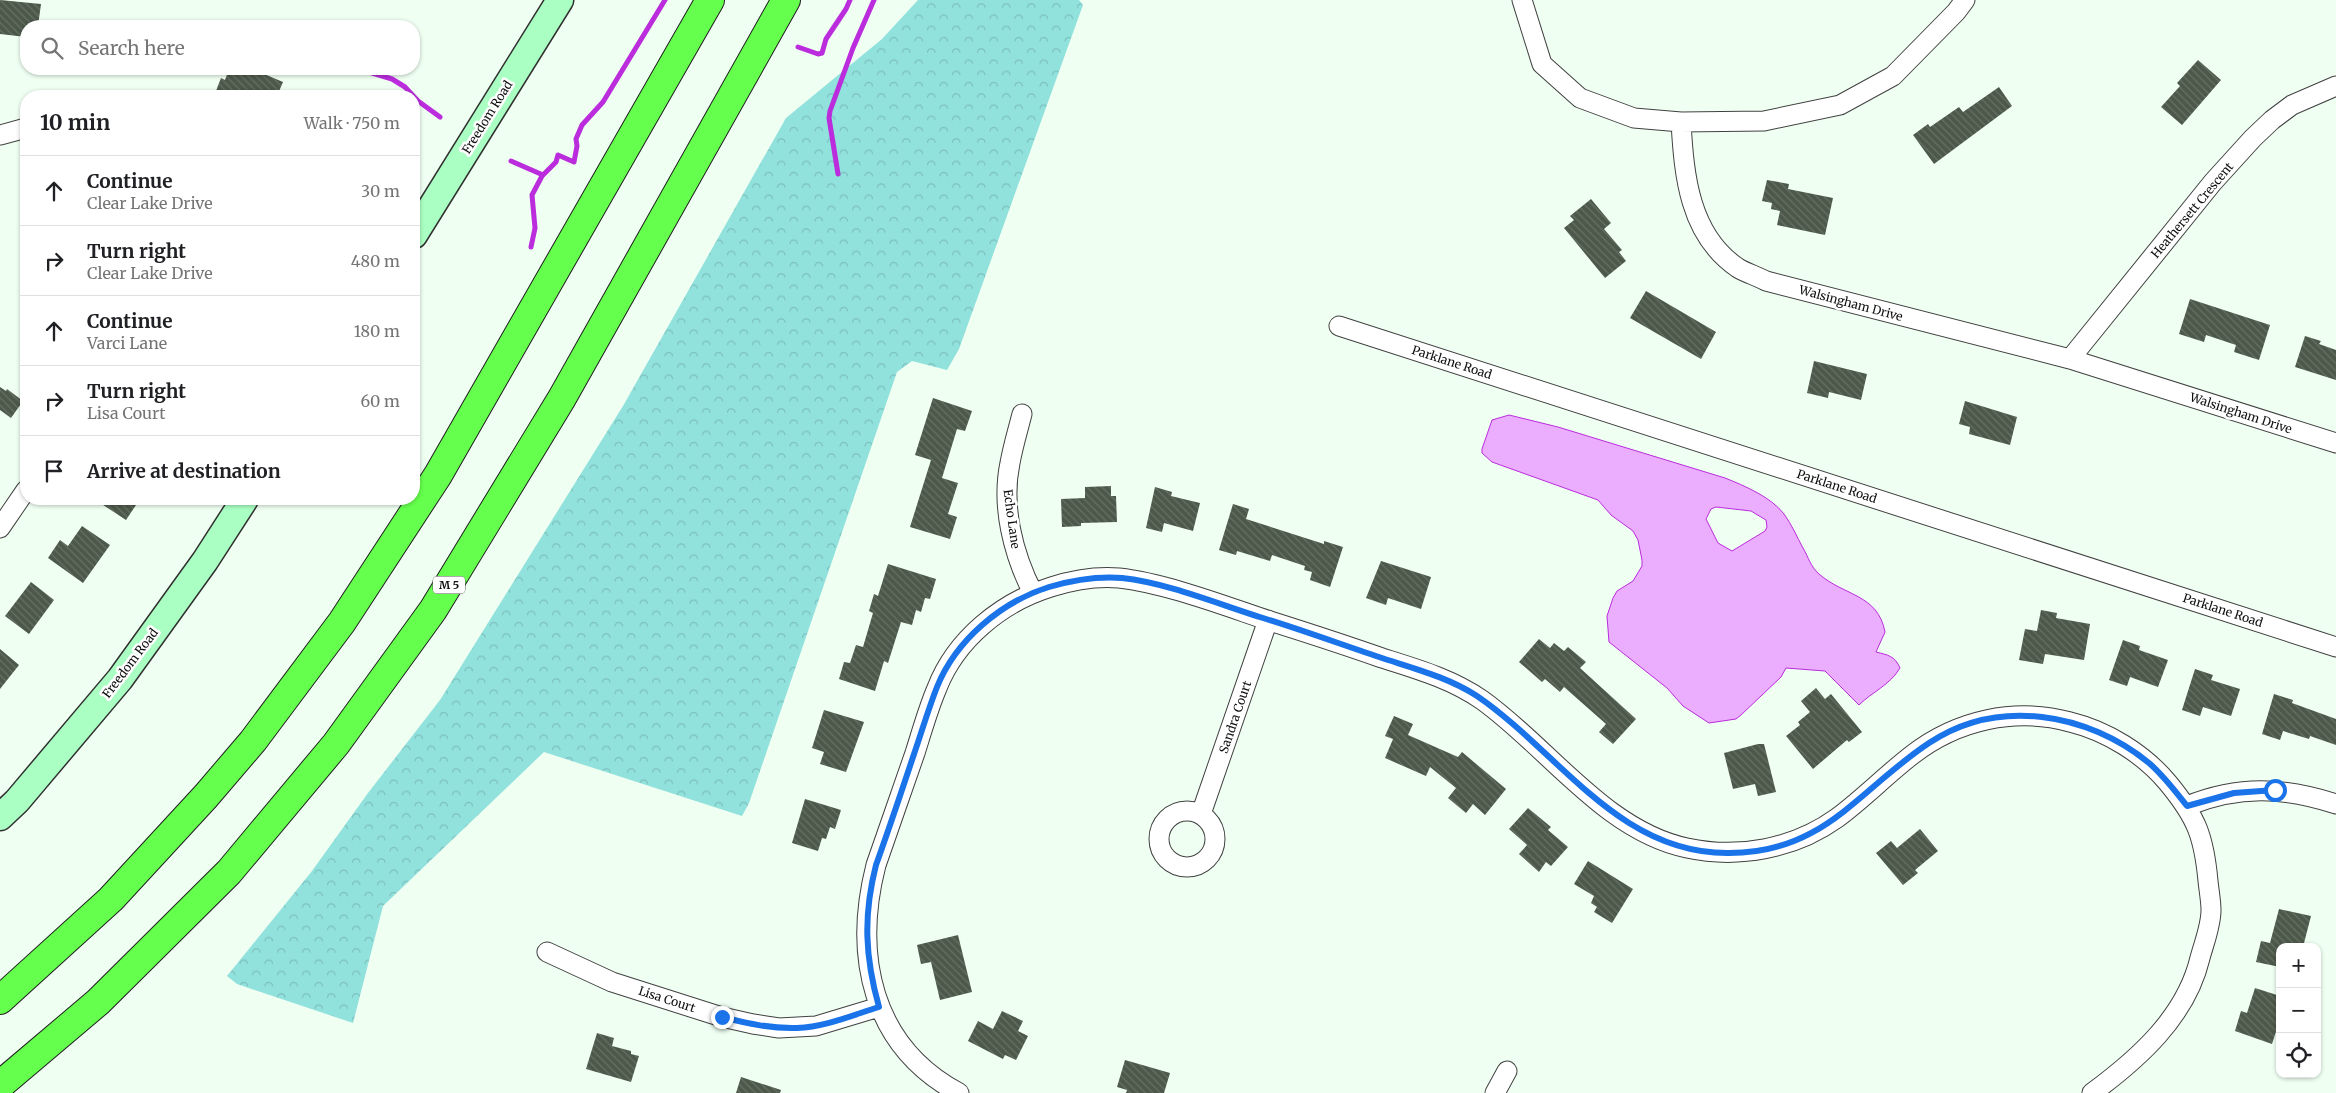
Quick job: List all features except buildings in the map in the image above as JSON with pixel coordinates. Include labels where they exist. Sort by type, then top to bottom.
[{"type":"highway","points":[[420,503],[438,476],[710,0]]},
{"type":"highway","name":"M 5","points":[[0,1086],[98,1002],[229,872],[342,737],[433,610],[562,398],[786,0]]},
{"type":"highway","points":[[0,1000],[111,899],[253,742],[342,622],[419,505]]},
{"type":"street","points":[[1522,0],[1542,64],[1580,98],[1634,118],[1681,122],[1764,120],[1840,105],[1893,76],[1966,0]]},
{"type":"street","name":"Freedom Road","points":[[420,225],[556,1]]},
{"type":"street","name":"Heathersett Crescent","points":[[2070,359],[2213,182],[2253,138],[2292,105],[2336,86]]},
{"type":"street","name":"Walsingham Drive","points":[[1681,122],[1686,177],[1701,229],[1716,249],[1738,268],[1766,280],[2070,359],[2336,443]]},
{"type":"street","points":[[0,135],[20,130]]},
{"type":"street","name":"Parklane Road","points":[[1339,326],[2336,647]]},
{"type":"street","name":"Echo Lane","points":[[1022,414],[1010,463],[1007,501],[1016,553],[1022,573],[1040,590]]},
{"type":"street","points":[[0,528],[20,499]]},
{"type":"street","name":"Freedom Road","points":[[0,817],[17,801],[120,679],[204,561],[241,505]]},
{"type":"street","points":[[959,1093],[927,1072],[905,1050],[890,1031],[879,1007],[867,950],[869,894],[876,865],[938,686],[952,659],[973,634],[1006,607],[1040,590],[1088,578],[1136,580],[1268,620],[1440,677],[1463,688],[1502,716],[1624,822],[1650,836],[1693,850],[1739,853],[1776,846],[1799,839],[1837,818],[1900,764],[1934,739],[1964,726],[2004,717],[2041,716],[2078,724],[2100,732],[2133,751],[2152,766],[2187,806],[2205,845],[2211,913],[2197,973],[2173,1019],[2124,1069],[2092,1093]]},
{"type":"street","name":"Sandra Court","points":[[1201,814],[1268,620]]},
{"type":"street","points":[[2187,806],[2234,793],[2275,790],[2305,794],[2336,804]]},
{"type":"street","name":"Lisa Court","points":[[547,952],[612,982],[722,1017],[753,1024],[779,1028],[807,1027],[879,1007]]},
{"type":"street","points":[[1496,1093],[1507,1071]]},
{"type":"green space","points":[[918,0],[1079,0],[1083,5],[959,349],[947,370],[912,361],[897,372],[749,803],[742,816],[544,752],[383,906],[353,1023],[237,984],[227,976],[312,871],[368,793],[440,700],[623,406],[786,118],[882,39]]},
{"type":"shaded area","points":[[1509,415],[1558,427],[1725,478],[1765,497],[1784,514],[1816,571],[1829,581],[1859,597],[1875,610],[1885,632],[1876,652],[1893,658],[1900,668],[1886,684],[1859,705],[1825,671],[1786,668],[1781,677],[1736,719],[1709,723],[1683,706],[1667,688],[1609,642],[1607,616],[1613,598],[1617,591],[1633,581],[1642,566],[1638,540],[1633,531],[1611,515],[1598,500],[1492,462],[1482,453],[1482,449],[1492,420]],"holes":[[[1716,507],[1751,511],[1766,520],[1767,527],[1765,531],[1732,551],[1718,543],[1706,519],[1711,509]]]},
{"type":"waterway","points":[[531,247],[535,228],[532,195],[542,176],[556,162],[558,155],[574,162],[577,146],[576,139],[582,125],[603,102],[665,0]]},
{"type":"waterway","points":[[798,47],[818,54],[822,53],[826,39],[850,0]]},
{"type":"waterway","points":[[838,174],[829,118],[830,111],[853,48],[874,0]]},
{"type":"waterway","points":[[379,75],[392,79],[408,90]]},
{"type":"waterway","points":[[420,102],[440,117]]},
{"type":"waterway","points":[[511,161],[543,175]]},
{"type":"route","points":[[722,1017],[779,1028],[798,1028],[816,1026],[879,1007],[867,950],[869,894],[876,865],[944,672],[952,659],[973,634],[1006,607],[1032,593],[1071,581],[1088,578],[1120,578],[1151,584],[1268,620],[1448,680],[1489,705],[1624,822],[1650,836],[1693,850],[1739,853],[1776,846],[1799,839],[1837,818],[1900,764],[1934,739],[1964,726],[1995,718],[2041,716],[2056,718],[2100,732],[2133,751],[2152,766],[2163,776],[2187,806],[2234,793],[2275,790]]}]
